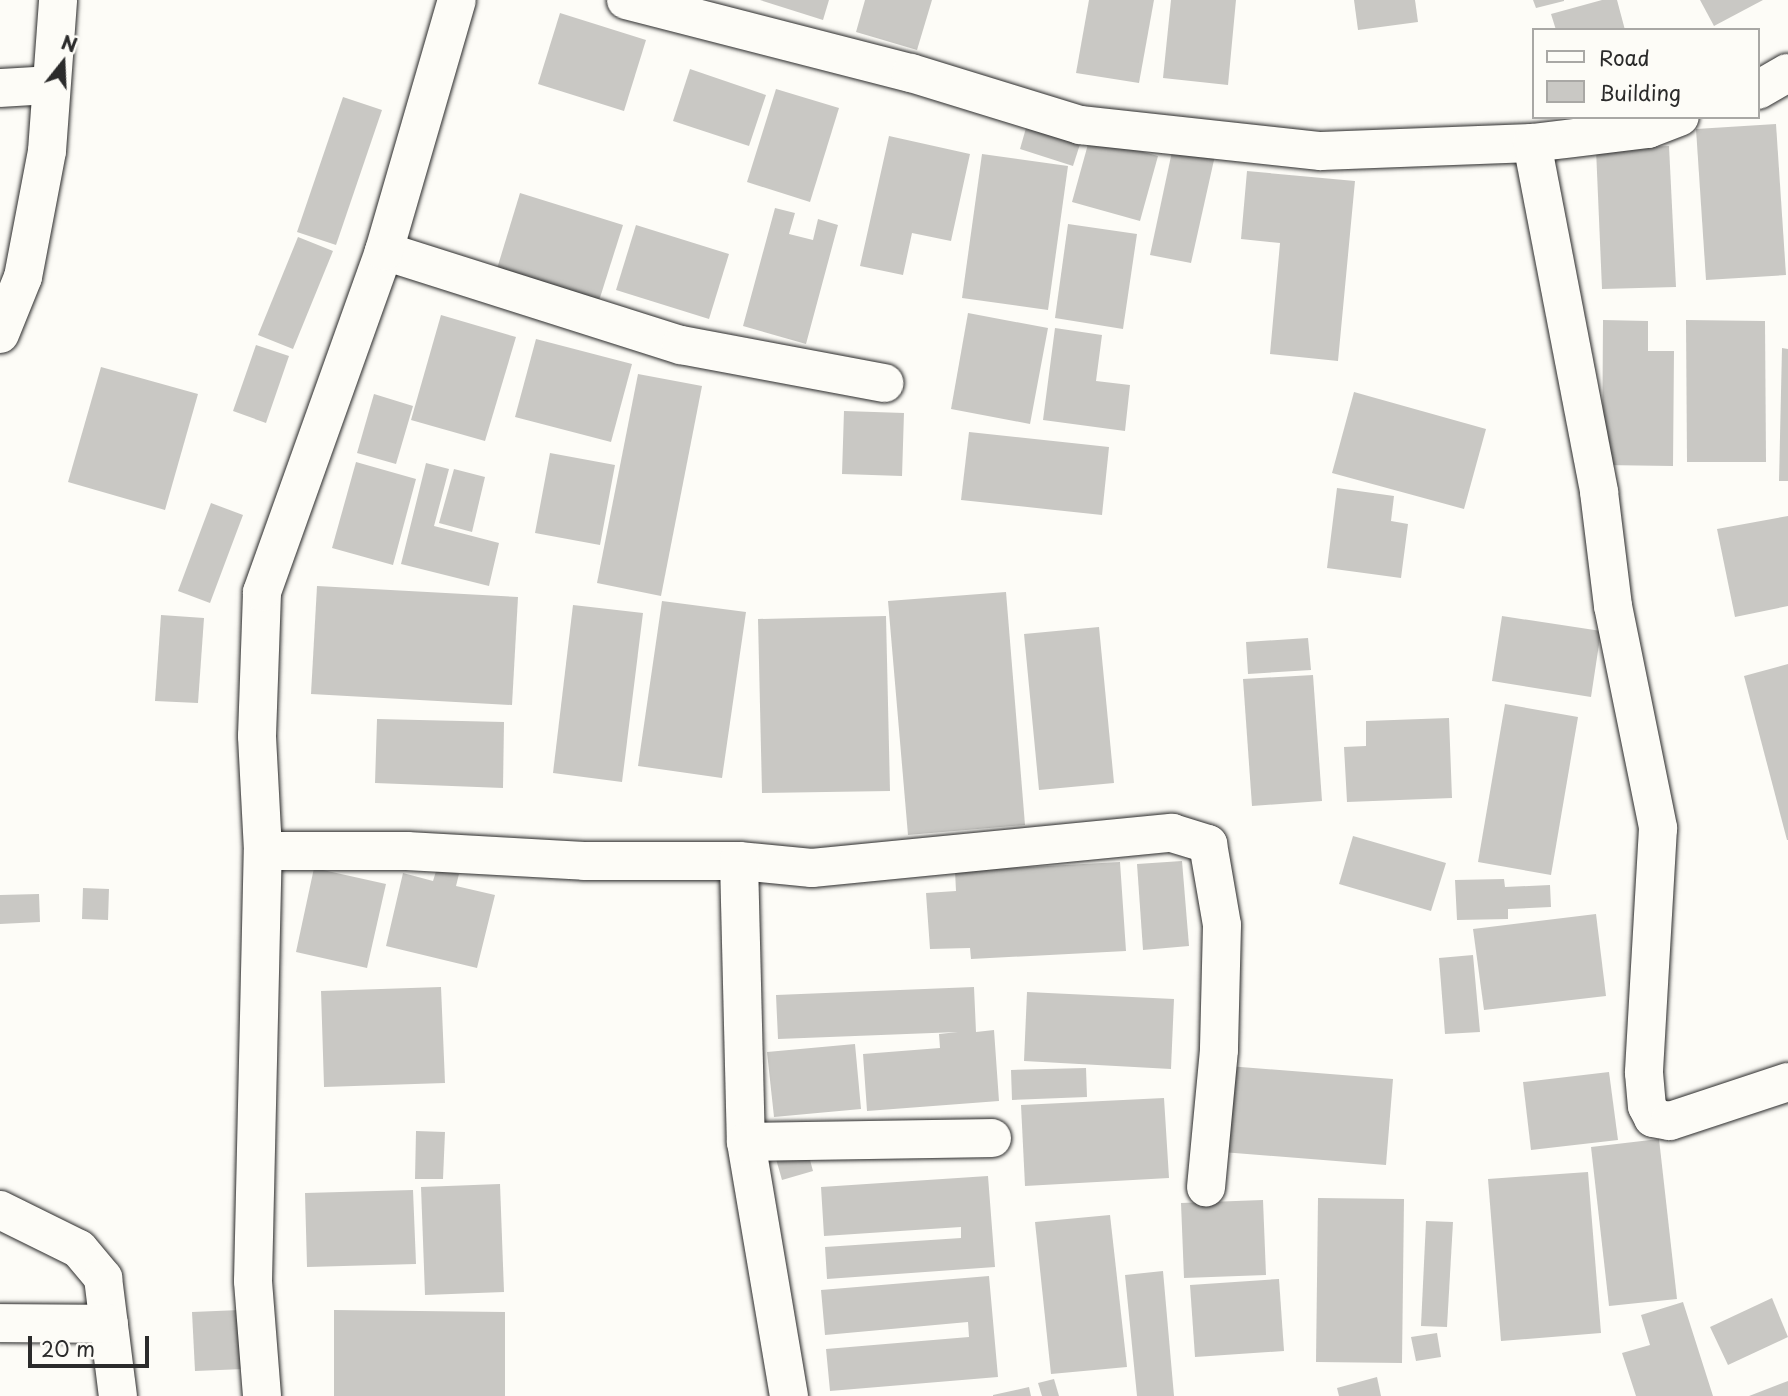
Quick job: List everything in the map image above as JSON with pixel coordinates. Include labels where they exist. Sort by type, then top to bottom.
[{"type":"street","points":[[0,334],[23,276],[47,151],[58,0]]},
{"type":"street","points":[[262,1396],[253,1281],[263,851],[257,736],[262,592],[384,251],[457,0]]},
{"type":"street","points":[[626,0],[911,73],[1080,125],[1321,151],[1532,143],[1648,129],[1675,119]]},
{"type":"street","points":[[1760,89],[1788,74]]},
{"type":"street","points":[[0,88],[50,85]]},
{"type":"street","points":[[1532,143],[1599,492],[1614,606],[1658,828],[1644,1073],[1647,1106],[1653,1118],[1670,1121],[1788,1082]]},
{"type":"street","points":[[384,251],[681,345],[884,383]]},
{"type":"street","points":[[263,851],[407,851],[584,861],[738,861],[812,868],[1172,833],[1208,844],[1222,925],[1219,1050],[1206,1187]]},
{"type":"street","points":[[738,861],[746,1142],[789,1396]]},
{"type":"street","points":[[746,1142],[992,1138]]},
{"type":"street","points":[[0,1210],[79,1249],[103,1278],[118,1396]]},
{"type":"street","points":[[0,1323],[109,1324]]},
{"type":"building","points":[[760,0],[829,0],[823,20]]},
{"type":"building","points":[[865,0],[932,0],[917,50],[856,32]]},
{"type":"building","points":[[1089,0],[1154,0],[1139,83],[1076,73]]},
{"type":"building","points":[[1171,0],[1236,0],[1228,85],[1163,78]]},
{"type":"building","points":[[1354,0],[1415,0],[1418,22],[1358,30]]},
{"type":"building","points":[[1533,0],[1564,0],[1564,1],[1536,8]]},
{"type":"building","points":[[1602,0],[1617,0],[1624,28],[1555,28],[1551,14]]},
{"type":"building","points":[[1700,0],[1763,0],[1714,26]]},
{"type":"building","points":[[560,13],[646,40],[624,111],[538,84]]},
{"type":"building","points":[[690,69],[766,95],[749,146],[673,121]]},
{"type":"building","points":[[776,89],[839,108],[810,202],[747,182]]},
{"type":"building","points":[[343,97],[382,110],[336,245],[297,232]]},
{"type":"building","points":[[1028,121],[1082,138],[1073,166],[1020,149]]},
{"type":"building","points":[[1776,124],[1786,275],[1706,280],[1696,129]]},
{"type":"building","points":[[889,136],[970,154],[951,241],[912,233],[903,275],[860,266]]},
{"type":"building","points":[[1090,137],[1158,156],[1140,221],[1072,202]]},
{"type":"building","points":[[1174,142],[1216,151],[1191,263],[1150,255]]},
{"type":"building","points":[[1669,146],[1676,287],[1602,289],[1596,149]]},
{"type":"building","points":[[982,154],[1068,166],[1048,310],[962,298]]},
{"type":"building","points":[[1247,171],[1355,181],[1338,361],[1270,354],[1280,243],[1241,239]]},
{"type":"building","points":[[520,193],[623,225],[598,304],[496,272]]},
{"type":"building","points":[[775,208],[795,213],[789,234],[813,240],[818,219],[838,225],[806,344],[743,326]]},
{"type":"building","points":[[1068,224],[1137,234],[1123,329],[1055,318]]},
{"type":"building","points":[[636,225],[729,254],[709,319],[616,290]]},
{"type":"building","points":[[298,237],[333,251],[293,349],[258,335]]},
{"type":"building","points":[[968,313],[1048,328],[1030,424],[951,409]]},
{"type":"building","points":[[441,315],[516,337],[485,441],[411,420]]},
{"type":"building","points":[[1603,320],[1648,321],[1648,351],[1674,351],[1673,466],[1602,465]]},
{"type":"building","points":[[1686,320],[1765,321],[1766,462],[1687,462]]},
{"type":"building","points":[[1055,328],[1102,335],[1096,381],[1130,385],[1125,431],[1043,420]]},
{"type":"building","points":[[536,339],[632,364],[611,442],[515,417]]},
{"type":"building","points":[[256,345],[289,356],[266,423],[233,411]]},
{"type":"building","points":[[1782,348],[1788,349],[1788,481],[1779,481]]},
{"type":"building","points":[[101,367],[198,394],[165,510],[68,482]]},
{"type":"building","points":[[638,374],[702,386],[661,596],[597,583]]},
{"type":"building","points":[[1354,392],[1486,429],[1464,509],[1332,473]]},
{"type":"building","points":[[374,394],[413,406],[396,464],[357,453]]},
{"type":"building","points":[[844,411],[904,413],[902,476],[842,474]]},
{"type":"building","points":[[969,432],[1109,447],[1102,515],[961,500]]},
{"type":"building","points":[[550,453],[615,465],[600,545],[535,533]]},
{"type":"building","points":[[356,462],[416,479],[393,565],[332,548]]},
{"type":"building","points":[[426,463],[449,469],[434,526],[499,543],[489,586],[401,564]]},
{"type":"building","points":[[454,469],[485,477],[472,532],[439,523]]},
{"type":"building","points":[[1337,488],[1394,496],[1391,521],[1408,524],[1401,578],[1327,568]]},
{"type":"building","points":[[211,503],[243,515],[210,603],[178,591]]},
{"type":"building","points":[[1788,516],[1788,606],[1735,617],[1717,529]]},
{"type":"building","points":[[317,586],[518,597],[512,705],[311,694]]},
{"type":"building","points":[[1006,592],[1025,825],[908,835],[888,601]]},
{"type":"building","points":[[662,601],[746,612],[722,778],[638,766]]},
{"type":"building","points":[[573,605],[643,613],[622,782],[553,773]]},
{"type":"building","points":[[161,615],[204,618],[198,703],[155,701]]},
{"type":"building","points":[[886,616],[890,791],[762,793],[758,619]]},
{"type":"building","points":[[1502,616],[1601,631],[1591,697],[1492,681]]},
{"type":"building","points":[[1099,627],[1114,783],[1039,790],[1024,634]]},
{"type":"building","points":[[1308,638],[1311,670],[1248,674],[1246,642]]},
{"type":"building","points":[[1788,664],[1788,840],[1787,840],[1744,676]]},
{"type":"building","points":[[1313,675],[1322,801],[1252,806],[1243,679]]},
{"type":"building","points":[[1505,704],[1578,717],[1551,875],[1478,862]]},
{"type":"building","points":[[1449,718],[1452,798],[1347,802],[1344,747],[1366,746],[1366,721]]},
{"type":"building","points":[[377,719],[504,722],[503,788],[375,783]]},
{"type":"building","points":[[1353,836],[1446,863],[1431,911],[1339,884]]},
{"type":"building","points":[[1182,861],[1189,946],[1143,950],[1137,864]]},
{"type":"building","points":[[1120,862],[1126,951],[971,959],[970,948],[930,949],[926,893],[956,891],[955,871]]},
{"type":"building","points":[[314,868],[386,884],[367,968],[296,952]]},
{"type":"building","points":[[437,868],[459,874],[456,886],[495,895],[477,968],[386,946],[403,873],[433,881]]},
{"type":"building","points":[[1504,879],[1505,887],[1550,885],[1551,907],[1508,909],[1508,919],[1457,920],[1455,880]]},
{"type":"building","points":[[83,888],[109,889],[108,920],[82,919]]},
{"type":"building","points":[[39,894],[40,922],[0,924],[0,895]]},
{"type":"building","points":[[1596,914],[1606,996],[1484,1010],[1473,929]]},
{"type":"building","points":[[1473,955],[1480,1032],[1445,1034],[1439,958]]},
{"type":"building","points":[[441,987],[445,1083],[324,1087],[321,991]]},
{"type":"building","points":[[974,987],[976,1032],[994,1030],[999,1101],[867,1111],[863,1054],[940,1048],[939,1034],[958,1032],[778,1039],[776,995]]},
{"type":"building","points":[[1027,992],[1174,999],[1171,1069],[1024,1061]]},
{"type":"building","points":[[855,1044],[861,1109],[774,1117],[767,1052]]},
{"type":"building","points":[[1228,1066],[1393,1079],[1386,1165],[1222,1152]]},
{"type":"building","points":[[1086,1068],[1087,1097],[1012,1100],[1011,1070]]},
{"type":"building","points":[[1609,1072],[1618,1140],[1531,1150],[1523,1082]]},
{"type":"building","points":[[1164,1098],[1169,1178],[1025,1186],[1021,1105]]},
{"type":"building","points":[[416,1131],[445,1132],[443,1179],[415,1179]]},
{"type":"building","points":[[1659,1139],[1677,1299],[1609,1306],[1591,1147]]},
{"type":"building","points":[[807,1149],[813,1171],[782,1180],[776,1159]]},
{"type":"building","points":[[1588,1172],[1601,1333],[1501,1341],[1488,1179]]},
{"type":"building","points":[[988,1176],[995,1267],[827,1279],[825,1247],[961,1238],[961,1227],[824,1236],[821,1187]]},
{"type":"building","points":[[500,1184],[504,1292],[425,1295],[421,1187]]},
{"type":"building","points":[[413,1190],[416,1264],[307,1267],[305,1193]]},
{"type":"building","points":[[1318,1198],[1404,1199],[1402,1363],[1316,1362]]},
{"type":"building","points":[[1263,1200],[1266,1275],[1184,1278],[1181,1203]]},
{"type":"building","points":[[1110,1215],[1127,1367],[1051,1374],[1035,1222]]},
{"type":"building","points":[[1426,1221],[1453,1222],[1447,1327],[1421,1326]]},
{"type":"building","points":[[1163,1271],[1174,1396],[1137,1396],[1125,1275]]},
{"type":"building","points":[[989,1276],[998,1377],[830,1391],[826,1349],[969,1337],[968,1322],[825,1335],[821,1290]]},
{"type":"building","points":[[1279,1279],[1284,1351],[1195,1357],[1190,1285]]},
{"type":"building","points":[[1772,1298],[1788,1337],[1728,1365],[1710,1327]]},
{"type":"building","points":[[1683,1302],[1713,1396],[1636,1396],[1622,1353],[1650,1345],[1641,1315]]},
{"type":"building","points":[[240,1310],[244,1369],[195,1371],[192,1312]]},
{"type":"building","points":[[334,1310],[505,1312],[505,1396],[334,1396]]},
{"type":"building","points":[[1437,1333],[1441,1357],[1416,1361],[1411,1337]]},
{"type":"building","points":[[1377,1377],[1381,1396],[1339,1396],[1337,1388]]},
{"type":"building","points":[[1054,1379],[1059,1396],[1042,1396],[1038,1383]]},
{"type":"building","points":[[1788,1381],[1788,1396],[1749,1396]]},
{"type":"building","points":[[1029,1387],[1031,1396],[993,1396],[993,1395]]}]
